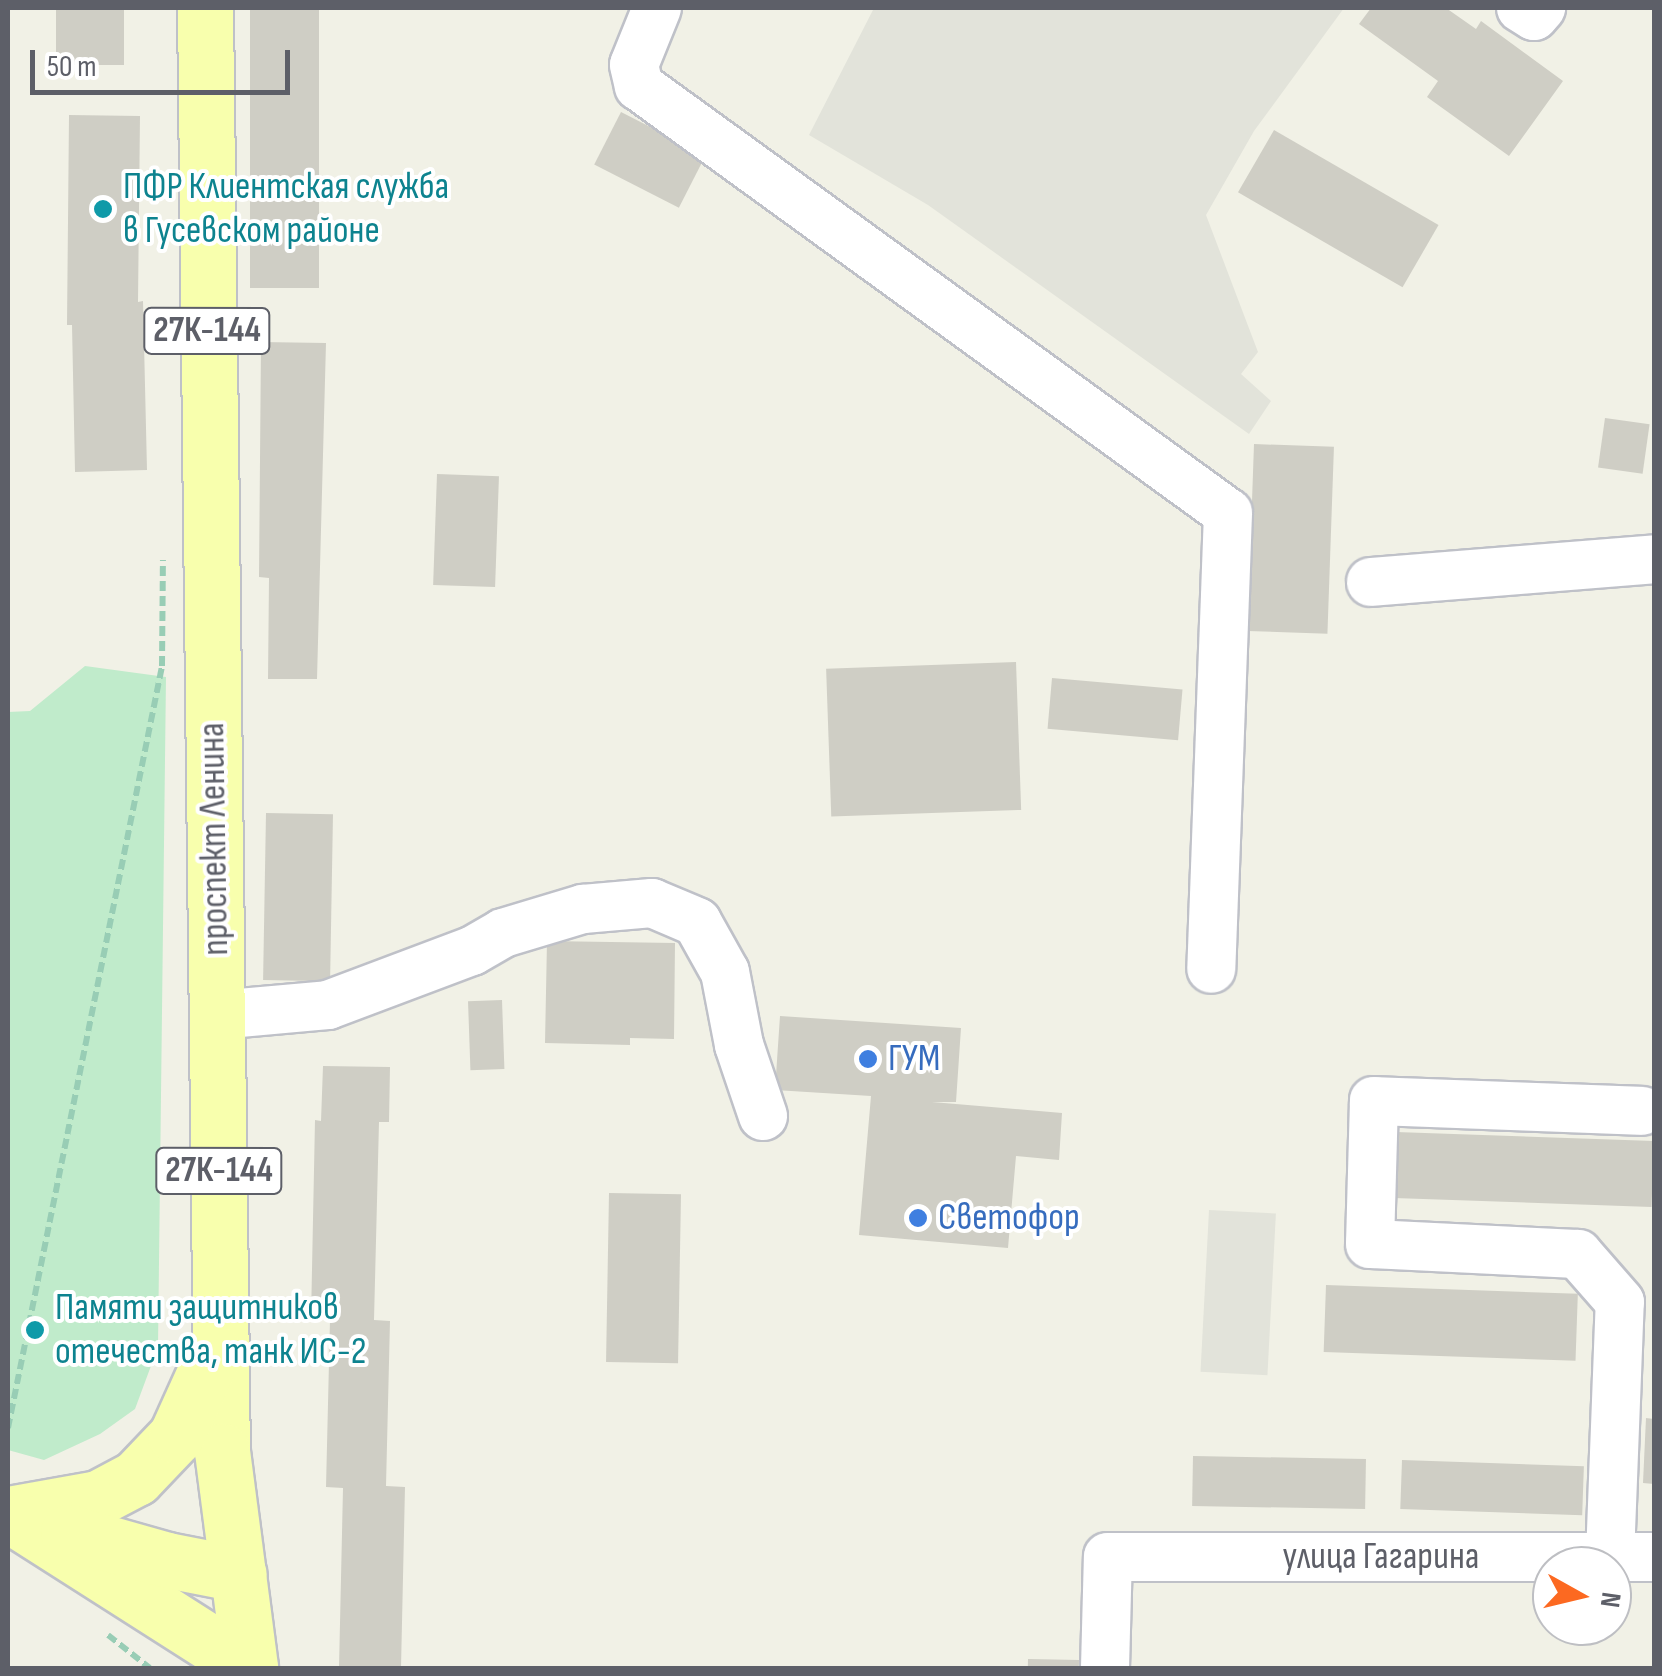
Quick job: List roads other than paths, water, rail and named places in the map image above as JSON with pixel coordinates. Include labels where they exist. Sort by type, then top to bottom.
[{"type":"main road","name":"проспект Ленина","points":[[205,8],[222,1452],[250,1668]]},
{"type":"main road","points":[[8,1514],[98,1498],[136,1478],[176,1436],[222,1335]]},
{"type":"main road","points":[[8,1514],[167,1560],[239,1574]]},
{"type":"main road","points":[[8,1514],[250,1668]]},
{"type":"street","points":[[658,8],[634,65],[639,86],[1228,513],[1211,969]]},
{"type":"street","points":[[1372,582],[1654,560]]},
{"type":"street","points":[[217,1015],[328,1006],[472,952],[503,933],[583,909],[652,902],[697,922],[725,972],[739,1045],[763,1116]]},
{"type":"street","points":[[1631,1546],[1620,1302],[1578,1254],[1370,1244],[1374,1101],[1642,1110]]},
{"type":"street","name":"улица Гагарина","points":[[1104,1668],[1108,1557],[1532,1557]]},
{"type":"place","name":"ПФР Клиентская служба в Гусевском районе","points":[[103,209]]},
{"type":"place","name":"ГУМ","points":[[868,1059]]},
{"type":"place","name":"Светофор","points":[[918,1218]]},
{"type":"place","name":"Памяти защитников отечества, танк ИС-2","points":[[35,1330]]}]
